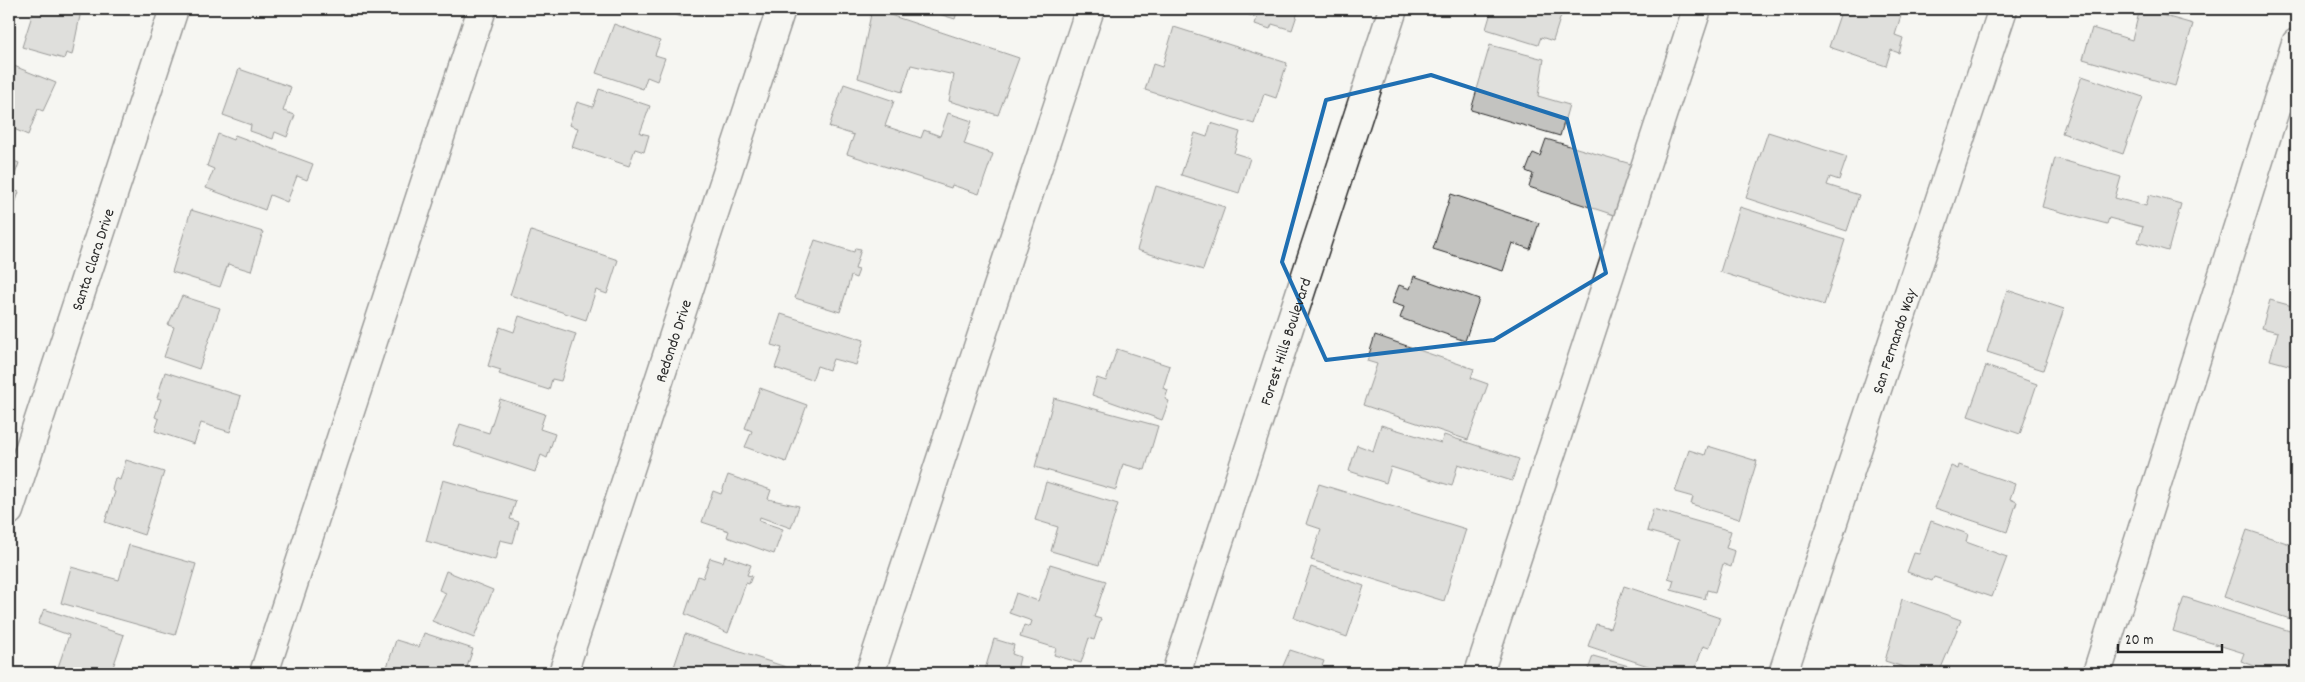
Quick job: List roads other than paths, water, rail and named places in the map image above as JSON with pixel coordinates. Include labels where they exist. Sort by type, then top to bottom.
[{"type":"street","name":"Santa Clara Drive","points":[[9,510],[174,9]]},
{"type":"street","points":[[264,673],[482,9]]},
{"type":"street","name":"Redondo Drive","points":[[563,673],[782,9]]},
{"type":"street","points":[[870,673],[1090,9]]},
{"type":"street","name":"Forest Hills Boulevard","points":[[1176,673],[1393,9]]},
{"type":"street","points":[[1479,673],[1697,9]]},
{"type":"street","name":"San Fernando Way","points":[[1783,673],[2003,9]]},
{"type":"street","points":[[2097,673],[2296,43]]}]
